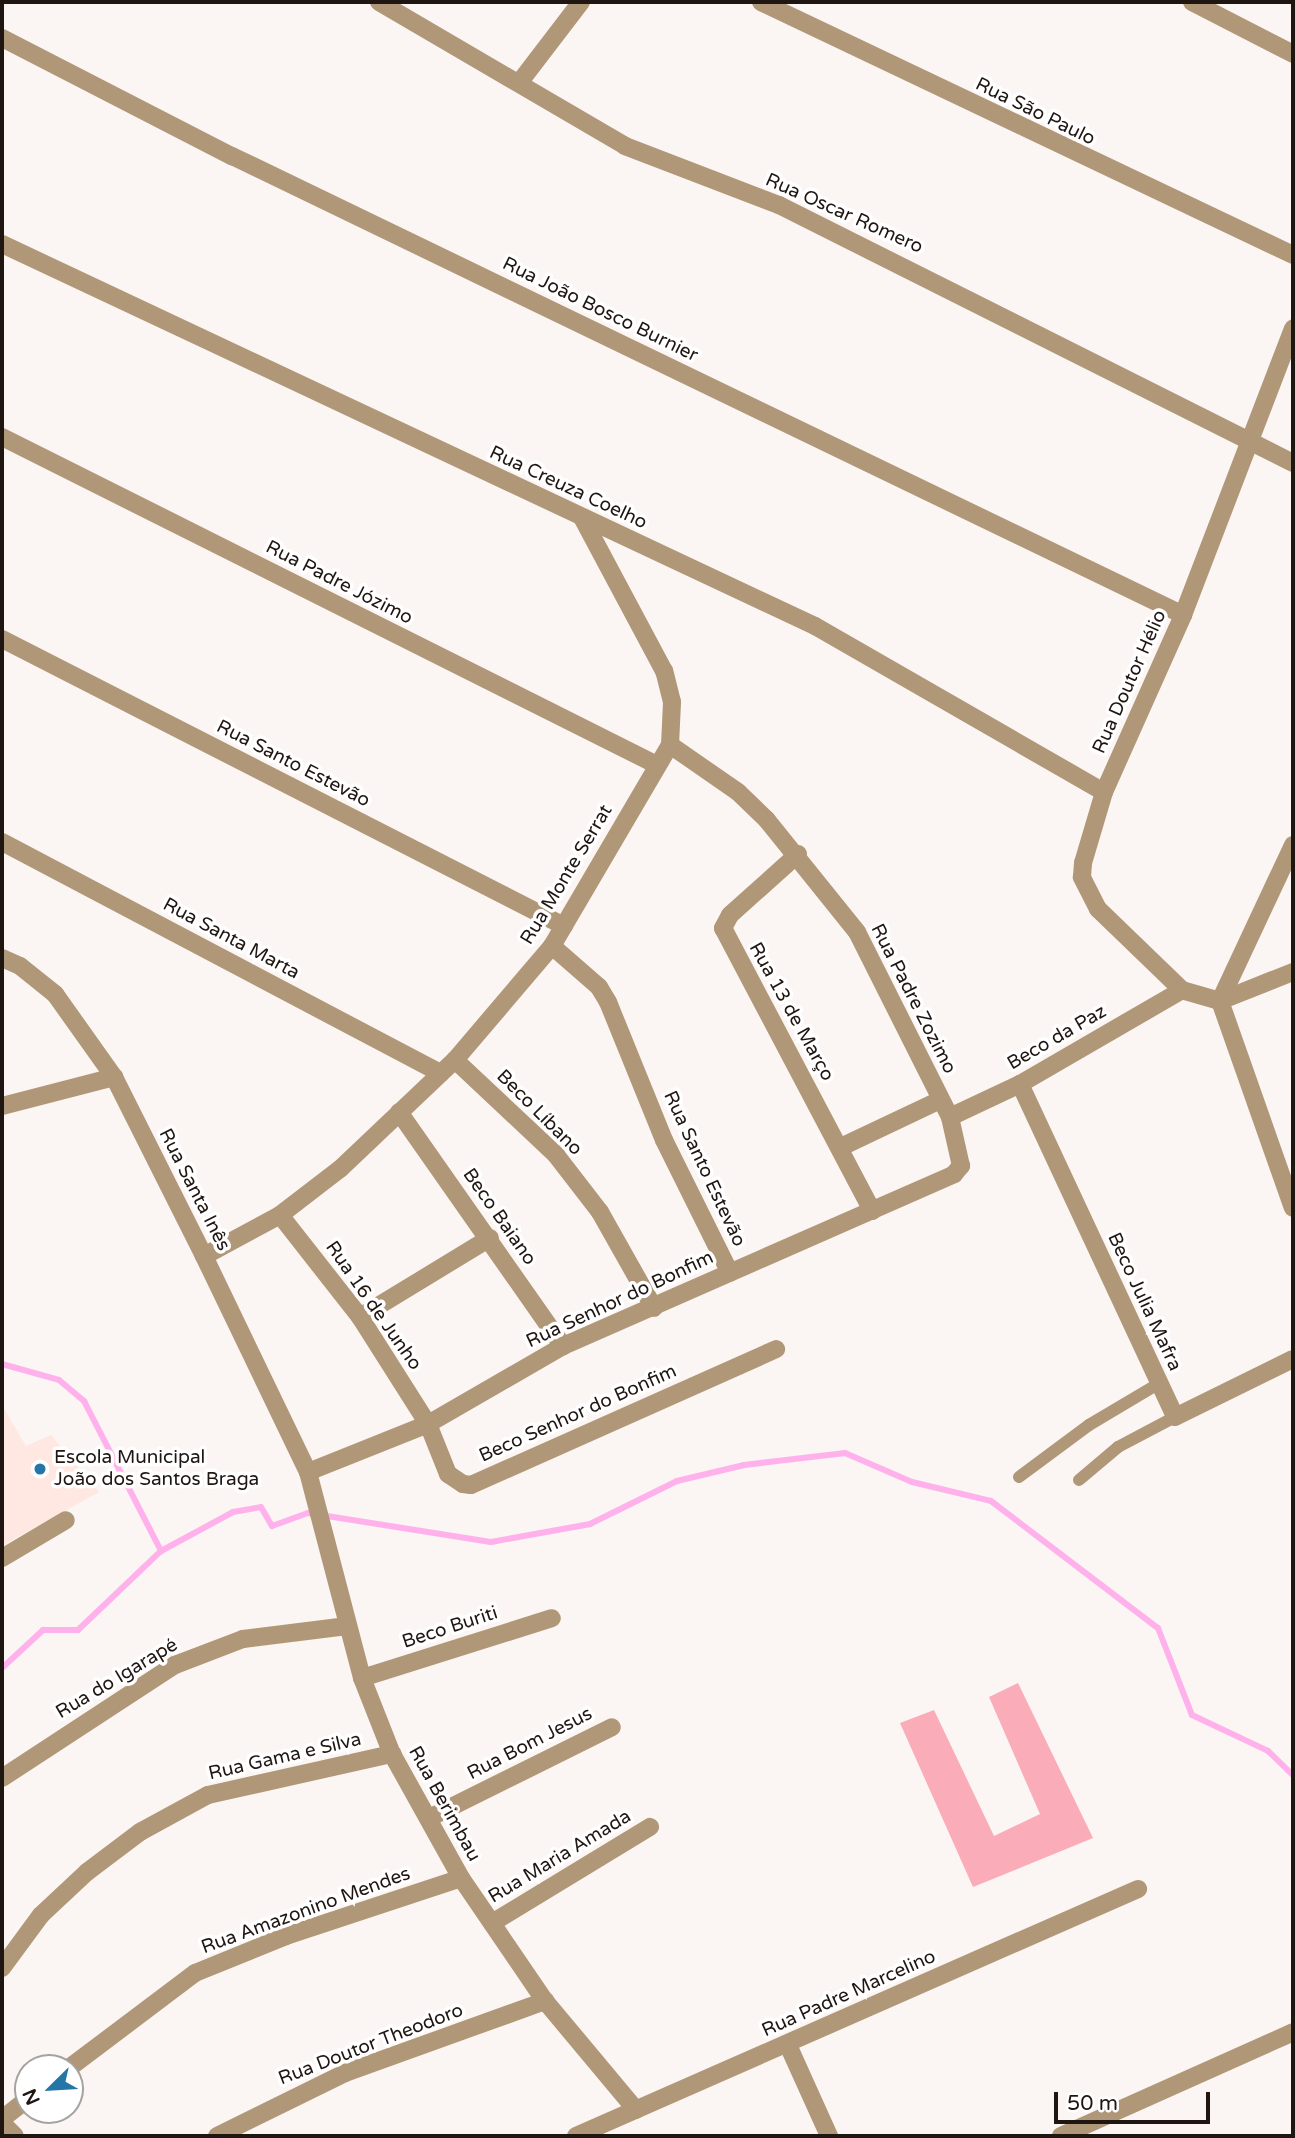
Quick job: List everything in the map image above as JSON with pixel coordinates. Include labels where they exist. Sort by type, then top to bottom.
[{"type":"street","name":"Rua Oscar Romero","points":[[379,2],[625,146],[779,205],[927,275],[1293,463]]},
{"type":"street","points":[[519,83],[582,2]]},
{"type":"street","name":"Rua São Paulo","points":[[761,2],[1293,255]]},
{"type":"street","points":[[1192,2],[1293,54]]},
{"type":"street","name":"Rua João Bosco Burnier","points":[[2,38],[232,156],[1183,615]]},
{"type":"street","name":"Rua Creuza Coelho","points":[[2,244],[815,626],[1104,792]]},
{"type":"street","name":"Rua Doutor Hélio","points":[[1220,1001],[1182,990],[1087,893],[1083,863],[1104,792],[1183,615],[1252,444],[1293,328]]},
{"type":"street","name":"Rua Padre Józimo","points":[[2,437],[657,765]]},
{"type":"street","points":[[583,519],[664,671],[673,721],[670,745]]},
{"type":"street","name":"Rua Santo Estevão","points":[[2,639],[564,926]]},
{"type":"street","name":"Rua Monte Serrat","points":[[204,1256],[280,1214],[340,1169],[455,1060],[552,946],[670,745]]},
{"type":"street","name":"Rua Padre Zozimo","points":[[670,745],[738,792],[798,854],[857,932],[950,1117],[962,1157],[954,1174]]},
{"type":"street","name":"Rua Santa Marta","points":[[2,842],[441,1073]]},
{"type":"street","points":[[1292,1201],[1220,1001],[1293,845]]},
{"type":"street","name":"Rua 13 de Março","points":[[798,854],[730,915],[723,928],[873,1211]]},
{"type":"street","name":"Rua Santo Estevão","points":[[552,946],[599,987],[608,1002],[664,1140],[730,1273]]},
{"type":"street","name":"Rua Santa Inês","points":[[2,958],[20,966],[55,994],[114,1077],[308,1472]]},
{"type":"street","points":[[1220,1001],[1293,972]]},
{"type":"street","name":"Beco da Paz","points":[[950,1117],[1020,1084],[1182,990]]},
{"type":"street","name":"Beco Líbano","points":[[455,1060],[556,1155],[600,1212],[654,1308]]},
{"type":"street","points":[[2,1106],[114,1077]]},
{"type":"street","name":"Beco Julia Mafra","points":[[1020,1084],[1175,1417]]},
{"type":"street","points":[[841,1147],[940,1100]]},
{"type":"street","name":"Beco Baiano","points":[[399,1112],[490,1238],[563,1346]]},
{"type":"street","name":"Rua Senhor do Bonfim","points":[[308,1472],[428,1423],[563,1346],[954,1174]]},
{"type":"street","name":"Rua 16 de Junho","points":[[280,1214],[360,1317],[428,1423]]},
{"type":"street","points":[[360,1317],[490,1238]]},
{"type":"street","name":"Beco Senhor do Bonfim","points":[[428,1423],[448,1474],[454,1482],[471,1485],[776,1349]]},
{"type":"street","points":[[1175,1417],[1293,1359]]},
{"type":"street","name":"Rua Berimbau","points":[[308,1472],[346,1626],[362,1678],[392,1754],[461,1878],[545,2001],[636,2110]]},
{"type":"street","points":[[2,1558],[65,1520]]},
{"type":"street","name":"Beco Buriti","points":[[362,1678],[552,1618]]},
{"type":"street","name":"Rua do Igarapé","points":[[2,1778],[84,1720],[175,1665],[243,1639],[346,1626]]},
{"type":"street","name":"Rua Bom Jesus","points":[[429,1818],[612,1727]]},
{"type":"street","name":"Rua Gama e Silva","points":[[2,1968],[41,1915],[87,1872],[140,1832],[208,1795],[392,1754]]},
{"type":"street","name":"Rua Maria Amada","points":[[492,1923],[650,1827]]},
{"type":"street","name":"Rua Amazonino Mendes","points":[[84,2057],[195,1973],[286,1936],[461,1878]]},
{"type":"street","name":"Rua Padre Marcelino","points":[[576,2136],[1138,1889]]},
{"type":"street","name":"Rua Doutor Theodoro","points":[[217,2136],[345,2073],[545,2001]]},
{"type":"street","points":[[1061,2136],[1293,2032]]},
{"type":"street","points":[[788,2045],[829,2136]]},
{"type":"street","points":[[2,2121],[15,2136]]},
{"type":"lane","points":[[1019,1477],[1089,1425],[1158,1384]]},
{"type":"lane","points":[[1079,1480],[1118,1447],[1175,1417]]},
{"type":"shaded area","name":"Escola Municipal João dos Santos Braga","points":[[2,1405],[26,1446],[51,1435],[99,1492],[2,1546]]},
{"type":"building","points":[[1018,1683],[1093,1838],[973,1887],[900,1723],[934,1710],[994,1836],[1040,1814],[989,1697]]},
{"type":"waterway","points":[[2,1364],[59,1380],[84,1401],[161,1551]]},
{"type":"waterway","points":[[2,1668],[43,1630],[78,1630],[161,1551],[233,1512],[261,1507],[272,1526],[308,1513],[491,1542],[590,1524],[677,1481],[744,1465],[845,1453],[912,1482],[991,1501],[1158,1628],[1192,1715],[1268,1751],[1293,1775]]},
{"type":"place","name":"Escola Municipal João dos Santos Braga","points":[[40,1469]]}]
